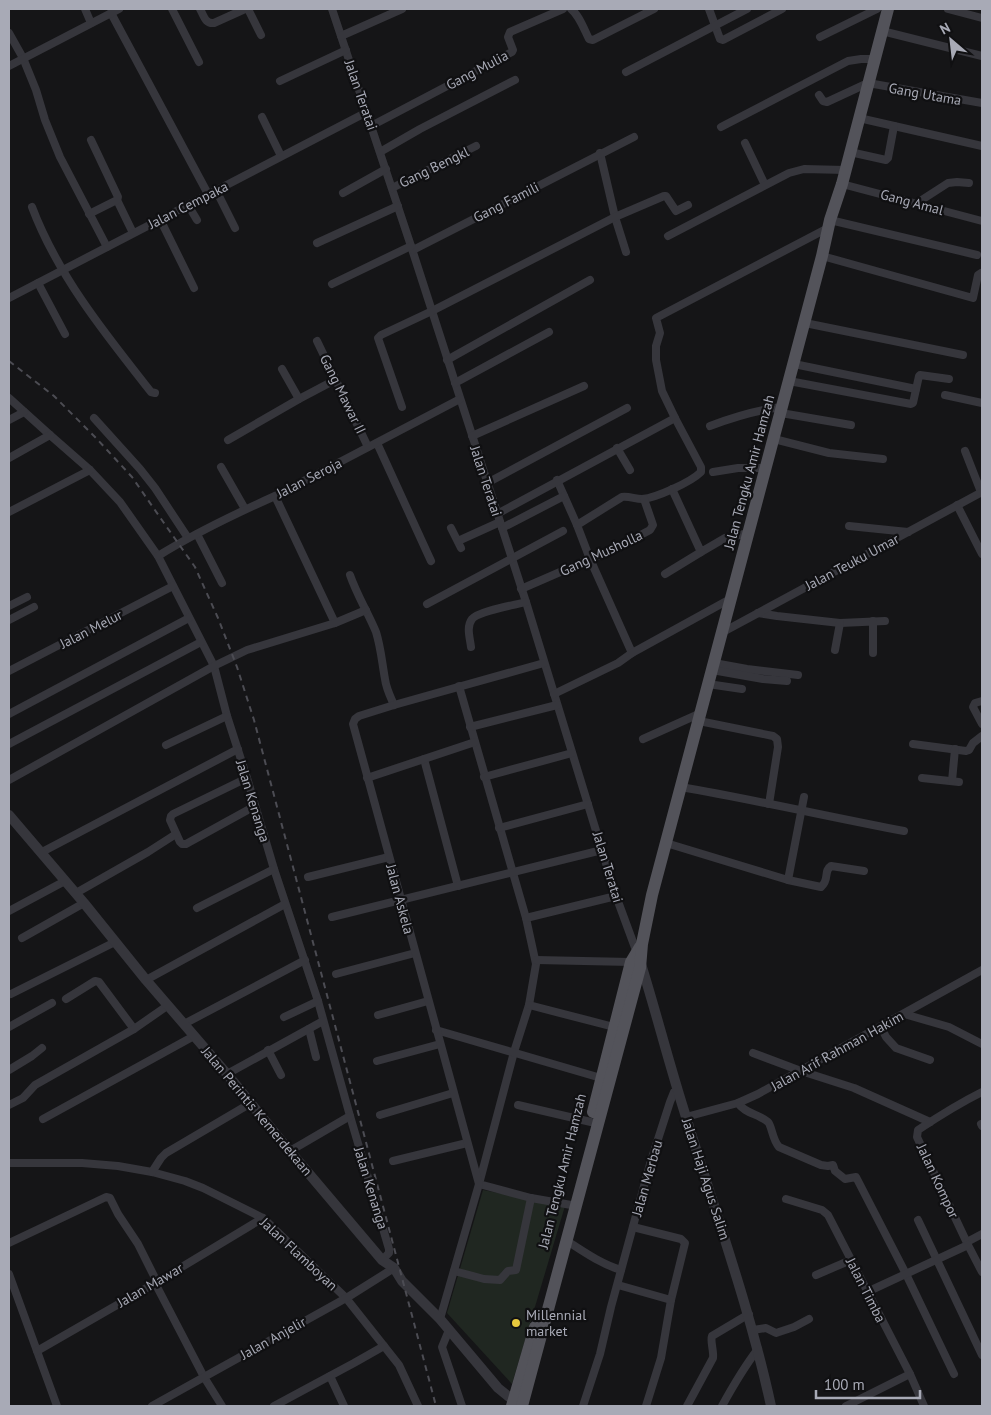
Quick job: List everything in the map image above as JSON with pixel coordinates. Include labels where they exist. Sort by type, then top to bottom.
[{"type":"main road","name":"Jalan Tengku Amir Hamzah","points":[[521,1404],[638,956],[652,895],[805,323],[829,224],[842,184],[888,9]]},
{"type":"main road","name":"Jalan Tengku Amir Hamzah","points":[[521,1404],[567,1242],[591,1122],[614,1027],[638,956]]},
{"type":"street","points":[[85,9],[91,23]]},
{"type":"street","points":[[9,66],[118,9]]},
{"type":"street","points":[[172,9],[199,62]]},
{"type":"street","points":[[200,9],[206,21],[210,24],[246,9],[261,35]]},
{"type":"street","name":"Jalan Teratai","points":[[332,9],[412,248],[526,602],[616,896],[638,956]]},
{"type":"street","points":[[341,36],[402,9]]},
{"type":"street","name":"Gang Mulia","points":[[371,126],[512,52],[508,36],[510,32],[563,9]]},
{"type":"street","points":[[571,9],[577,16],[589,39],[593,40],[654,9]]},
{"type":"street","points":[[709,9],[720,40],[782,9]]},
{"type":"street","points":[[626,72],[747,9]]},
{"type":"street","points":[[820,37],[877,9]]},
{"type":"street","points":[[948,9],[982,18]]},
{"type":"street","points":[[111,13],[212,192],[235,228]]},
{"type":"street","points":[[882,31],[982,56]]},
{"type":"street","points":[[9,33],[23,58],[60,157],[106,247]]},
{"type":"street","points":[[280,81],[346,50]]},
{"type":"street","points":[[721,127],[848,61],[861,59],[875,60]]},
{"type":"street","points":[[380,152],[515,80]]},
{"type":"street","points":[[819,95],[823,101],[827,102],[868,83]]},
{"type":"street","name":"Gang Utama","points":[[868,83],[982,103]]},
{"type":"street","name":"Jalan Cempaka","points":[[9,298],[367,112]]},
{"type":"street","points":[[262,117],[280,156]]},
{"type":"street","points":[[859,118],[982,146]]},
{"type":"street","points":[[850,152],[886,160],[894,126]]},
{"type":"street","name":"Gang Famili","points":[[332,284],[412,248],[634,137]]},
{"type":"street","points":[[91,140],[118,196],[117,200],[133,233]]},
{"type":"street","points":[[745,143],[765,185]]},
{"type":"street","name":"Gang Bengkl","points":[[392,188],[476,146]]},
{"type":"street","points":[[600,153],[615,217],[626,252]]},
{"type":"street","points":[[343,193],[386,169]]},
{"type":"street","points":[[668,236],[789,174],[804,169],[845,170]]},
{"type":"street","points":[[918,203],[948,183],[969,183]]},
{"type":"street","name":"Gang Amal","points":[[842,184],[918,203],[982,222]]},
{"type":"street","points":[[402,407],[378,338],[381,335],[432,311],[615,217],[664,196],[666,196],[676,211],[688,205]]},
{"type":"street","points":[[89,214],[117,200]]},
{"type":"street","points":[[188,205],[197,220]]},
{"type":"street","points":[[317,243],[398,206]]},
{"type":"street","points":[[32,207],[39,225],[63,270],[105,335],[151,392],[156,393]]},
{"type":"street","points":[[160,219],[194,288]]},
{"type":"street","points":[[577,526],[622,496],[637,499],[652,498],[700,474],[702,471],[662,390],[656,360],[656,346],[660,333],[656,318],[829,224],[977,255]]},
{"type":"street","points":[[822,256],[973,298],[978,275],[982,274]]},
{"type":"street","points":[[447,360],[590,280]]},
{"type":"street","points":[[38,283],[65,334]]},
{"type":"street","points":[[805,323],[963,355]]},
{"type":"street","points":[[455,383],[549,332]]},
{"type":"street","name":"Gang Mawar II","points":[[317,341],[368,447]]},
{"type":"street","points":[[794,364],[916,389]]},
{"type":"street","points":[[282,369],[299,400]]},
{"type":"street","points":[[789,381],[910,404],[913,403],[920,375],[949,379]]},
{"type":"street","points":[[228,440],[335,380]]},
{"type":"street","points":[[472,436],[584,386]]},
{"type":"street","points":[[945,395],[982,403]]},
{"type":"street","name":"Jalan Kenanga","points":[[9,398],[90,470],[120,502],[158,556],[214,666],[227,716],[274,869],[318,1002],[389,1249],[389,1253],[382,1260]]},
{"type":"street","name":"Jalan Seroja","points":[[158,556],[188,538],[275,496],[460,399]]},
{"type":"street","points":[[487,483],[627,408]]},
{"type":"street","points":[[710,426],[762,409],[782,410],[852,426]]},
{"type":"street","points":[[9,420],[24,412]]},
{"type":"street","points":[[94,418],[155,488],[188,538]]},
{"type":"street","points":[[497,514],[675,418]]},
{"type":"street","points":[[9,458],[50,436]]},
{"type":"street","points":[[774,439],[829,453],[883,458]]},
{"type":"street","points":[[377,443],[431,561]]},
{"type":"street","points":[[618,448],[630,470]]},
{"type":"street","points":[[965,451],[982,492]]},
{"type":"street","points":[[221,467],[245,509]]},
{"type":"street","points":[[713,472],[738,468],[766,468]]},
{"type":"street","points":[[9,512],[90,470]]},
{"type":"street","points":[[557,480],[632,653]]},
{"type":"street","points":[[672,488],[701,552]]},
{"type":"street","name":"Jalan Teuku Umar","points":[[722,632],[982,492]]},
{"type":"street","points":[[275,496],[335,623]]},
{"type":"street","points":[[451,528],[460,544],[564,496]]},
{"type":"street","name":"Gang Musholla","points":[[521,589],[620,546],[652,527],[653,525],[644,499]]},
{"type":"street","points":[[957,505],[982,554]]},
{"type":"street","points":[[849,526],[908,532]]},
{"type":"street","points":[[427,604],[563,531]]},
{"type":"street","points":[[665,574],[725,538],[749,533]]},
{"type":"street","points":[[197,534],[222,583]]},
{"type":"street","points":[[350,575],[354,588],[376,633],[383,659],[384,677],[394,705]]},
{"type":"street","name":"Jalan Melur","points":[[9,671],[173,586]]},
{"type":"street","points":[[9,606],[27,597]]},
{"type":"street","points":[[554,694],[618,663],[632,653],[732,598]]},
{"type":"street","points":[[471,647],[469,630],[474,617],[481,613],[526,602]]},
{"type":"street","points":[[9,620],[34,607]]},
{"type":"street","points":[[9,780],[214,666],[247,650],[335,623],[366,610]]},
{"type":"street","points":[[758,613],[840,623],[885,621]]},
{"type":"street","points":[[9,714],[189,618]]},
{"type":"street","points":[[873,621],[873,653]]},
{"type":"street","points":[[835,650],[840,623]]},
{"type":"street","points":[[9,744],[201,642]]},
{"type":"street","name":"Jalan Askela","points":[[478,1184],[353,724],[359,716],[394,705],[544,664]]},
{"type":"street","points":[[713,667],[798,675]]},
{"type":"street","points":[[713,667],[763,679],[787,681]]},
{"type":"street","points":[[708,684],[742,689]]},
{"type":"street","points":[[440,1319],[528,1005],[536,969],[536,960],[526,918],[459,686]]},
{"type":"street","points":[[982,701],[974,703],[973,706],[982,724]]},
{"type":"street","points":[[470,727],[557,705]]},
{"type":"street","points":[[166,745],[227,716]]},
{"type":"street","points":[[643,739],[700,717],[773,736],[777,739],[778,747],[769,804]]},
{"type":"street","points":[[912,744],[970,750],[973,743],[982,736]]},
{"type":"street","points":[[367,778],[475,742]]},
{"type":"street","points":[[42,852],[238,748]]},
{"type":"street","points":[[922,778],[955,782],[955,749]]},
{"type":"street","points":[[484,776],[572,753]]},
{"type":"street","points":[[424,759],[458,886]]},
{"type":"street","points":[[247,778],[171,816],[170,820],[180,842],[186,844],[255,806]]},
{"type":"street","points":[[681,787],[904,831]]},
{"type":"street","points":[[788,880],[804,797]]},
{"type":"street","points":[[499,828],[588,804]]},
{"type":"street","name":"Jalan Perintis Kemerdekaan","points":[[9,815],[42,852],[114,942],[382,1260],[394,1268],[402,1281],[440,1319],[498,1388],[521,1404]]},
{"type":"street","points":[[76,894],[176,834]]},
{"type":"street","points":[[666,843],[788,880],[821,887],[826,880],[828,868],[831,866],[864,871]]},
{"type":"street","points":[[332,917],[602,850]]},
{"type":"street","points":[[308,877],[389,856]]},
{"type":"street","points":[[197,908],[274,869]]},
{"type":"street","points":[[9,912],[65,881]]},
{"type":"street","points":[[526,918],[616,896]]},
{"type":"street","points":[[22,938],[84,903]]},
{"type":"street","points":[[146,980],[285,904]]},
{"type":"street","points":[[10,994],[114,942]]},
{"type":"street","points":[[336,974],[415,953]]},
{"type":"street","points":[[536,960],[638,956]]},
{"type":"street","name":"Jalan Haji Agus Salim","points":[[638,956],[686,1117],[749,1314],[772,1406]]},
{"type":"street","points":[[184,1024],[305,960]]},
{"type":"street","name":"Jalan Arif Rahman Hakim","points":[[686,1117],[738,1103],[771,1088],[982,970]]},
{"type":"street","points":[[66,1000],[95,981],[100,982],[134,1029]]},
{"type":"street","points":[[378,1015],[428,1001]]},
{"type":"street","points":[[284,1017],[318,1002]]},
{"type":"street","points":[[9,1027],[52,1003]]},
{"type":"street","points":[[528,1005],[614,1027]]},
{"type":"street","points":[[9,1105],[23,1098],[36,1085],[134,1029],[168,1006]]},
{"type":"street","points":[[904,1014],[949,1027],[982,1044]]},
{"type":"street","points":[[227,1074],[323,1021]]},
{"type":"street","points":[[881,1027],[896,1048],[930,1060]]},
{"type":"street","points":[[310,1029],[316,1057]]},
{"type":"street","points":[[436,1030],[601,1078]]},
{"type":"street","points":[[43,1120],[194,1036]]},
{"type":"street","points":[[377,1061],[440,1044]]},
{"type":"street","points":[[9,1070],[42,1048]]},
{"type":"street","points":[[268,1050],[281,1075]]},
{"type":"street","points":[[753,1053],[854,1088],[930,1122]]},
{"type":"street","name":"Jalan Merbau","points":[[583,1406],[600,1354],[650,1164],[670,1102],[674,1092],[678,1090]]},
{"type":"street","name":"Jalan Kompor","points":[[982,1092],[962,1102],[918,1130],[917,1137],[982,1272]]},
{"type":"street","points":[[380,1115],[453,1093]]},
{"type":"street","points":[[152,1172],[166,1154],[251,1103]]},
{"type":"street","points":[[738,1103],[741,1108],[767,1122],[770,1126],[774,1142],[779,1147],[821,1165],[833,1165],[845,1179],[856,1177],[906,1274],[954,1374]]},
{"type":"street","points":[[518,1105],[591,1122]]},
{"type":"street","points":[[290,1151],[350,1116]]},
{"type":"street","points":[[394,1161],[467,1143]]},
{"type":"street","name":"Jalan Flamboyan","points":[[9,1163],[82,1163],[118,1166],[152,1172],[203,1188],[263,1218],[346,1298],[399,1365],[418,1406]]},
{"type":"street","points":[[478,1184],[530,1198],[573,1205]]},
{"type":"street","points":[[9,1243],[106,1197],[110,1198],[138,1244],[204,1377],[222,1406]]},
{"type":"street","points":[[454,1271],[484,1279],[500,1280],[508,1271],[516,1270],[530,1198]]},
{"type":"street","name":"Jalan Timba","points":[[786,1199],[827,1213],[910,1374],[924,1406]]},
{"type":"street","name":"Jalan Mawar","points":[[36,1351],[156,1283],[263,1218]]},
{"type":"street","points":[[918,1220],[982,1355]]},
{"type":"street","points":[[633,1227],[684,1240],[685,1243],[671,1300],[661,1358],[646,1406]]},
{"type":"street","points":[[867,1292],[936,1260],[982,1234]]},
{"type":"street","points":[[567,1242],[595,1259],[621,1270]]},
{"type":"street","points":[[816,1275],[851,1260]]},
{"type":"street","name":"Jalan Anjelir","points":[[152,1406],[346,1298],[394,1268]]},
{"type":"street","points":[[9,1274],[57,1406]]},
{"type":"street","points":[[618,1285],[671,1300]]},
{"type":"street","points":[[687,1406],[713,1358],[710,1339],[712,1336],[749,1314]]},
{"type":"street","points":[[753,1330],[766,1328],[776,1333],[794,1327],[809,1319]]},
{"type":"street","points":[[449,1330],[442,1348],[462,1406]]},
{"type":"street","points":[[274,1406],[384,1346]]},
{"type":"street","points":[[722,1406],[748,1361],[758,1349]]},
{"type":"street","points":[[846,1406],[910,1374]]},
{"type":"street","points":[[330,1376],[344,1406]]},
{"type":"street","points":[[290,1398],[294,1406]]},
{"type":"shaded area","points":[[483,1190],[565,1206],[512,1384],[447,1313]]},
{"type":"railway","points":[[9,361],[54,396],[132,477],[195,567],[218,618],[237,667],[254,720],[436,1406]]},
{"type":"place","name":"Millennial market","points":[[516,1323]]}]
